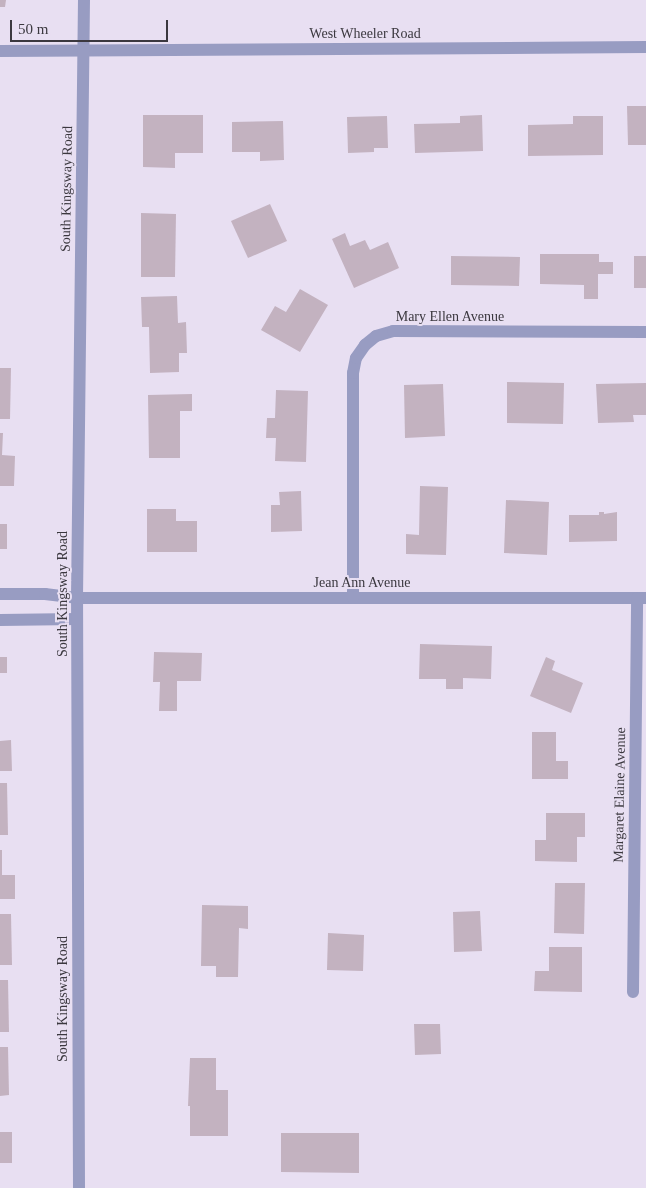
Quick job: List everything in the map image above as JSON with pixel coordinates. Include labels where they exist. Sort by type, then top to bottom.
[{"type":"street","name":"South Kingsway Road","points":[[79,1188],[77,598],[84,0]]},
{"type":"street","name":"West Wheeler Road","points":[[0,51],[84,52],[646,47]]},
{"type":"street","name":"Mary Ellen Avenue","points":[[352,598],[353,373],[356,358],[365,345],[376,336],[393,332],[646,332]]},
{"type":"street","name":"Jean Ann Avenue","points":[[0,594],[45,594],[77,598],[642,598]]},
{"type":"street","name":"Margaret Elaine Avenue","points":[[633,992],[642,598]]},
{"type":"street","points":[[0,620],[77,619]]},
{"type":"building","points":[[0,0],[6,0],[5,7],[0,7]]},
{"type":"building","points":[[627,106],[646,106],[646,145],[628,145]]},
{"type":"building","points":[[143,115],[203,115],[203,153],[175,153],[175,168],[143,167]]},
{"type":"building","points":[[482,115],[483,151],[415,153],[414,124],[460,123],[460,116]]},
{"type":"building","points":[[387,116],[388,148],[374,148],[374,152],[348,153],[347,117]]},
{"type":"building","points":[[573,116],[603,116],[603,155],[528,156],[528,125],[573,124]]},
{"type":"building","points":[[283,121],[284,160],[260,161],[260,152],[232,152],[232,122]]},
{"type":"building","points":[[270,204],[287,241],[248,258],[231,221]]},
{"type":"building","points":[[141,213],[176,214],[175,277],[141,277]]},
{"type":"building","points":[[345,233],[350,246],[365,240],[370,250],[388,242],[399,268],[354,288],[332,239]]},
{"type":"building","points":[[540,254],[599,254],[599,262],[613,262],[613,274],[598,274],[598,299],[584,299],[584,285],[540,284]]},
{"type":"building","points":[[451,256],[520,257],[519,286],[451,285]]},
{"type":"building","points":[[634,256],[646,256],[646,288],[634,288]]},
{"type":"building","points":[[300,289],[328,305],[300,352],[261,330],[275,306],[286,312]]},
{"type":"building","points":[[177,296],[178,323],[186,322],[187,353],[179,353],[179,372],[150,373],[149,327],[142,327],[141,297]]},
{"type":"building","points":[[0,368],[11,368],[10,419],[0,419]]},
{"type":"building","points":[[507,382],[564,383],[563,424],[507,423]]},
{"type":"building","points":[[646,383],[646,415],[633,415],[634,422],[598,423],[596,384]]},
{"type":"building","points":[[443,384],[445,436],[405,438],[404,385]]},
{"type":"building","points":[[276,390],[308,391],[306,462],[275,461],[276,438],[266,438],[267,418],[275,418]]},
{"type":"building","points":[[192,394],[192,411],[180,411],[180,458],[149,458],[148,395]]},
{"type":"building","points":[[0,433],[3,433],[2,455],[15,456],[14,486],[0,486]]},
{"type":"building","points":[[420,486],[448,487],[446,555],[406,554],[406,534],[419,535]]},
{"type":"building","points":[[301,491],[302,531],[271,532],[271,505],[280,505],[279,492]]},
{"type":"building","points":[[506,500],[549,502],[547,555],[504,553]]},
{"type":"building","points":[[147,509],[176,509],[176,521],[197,521],[197,552],[147,552]]},
{"type":"building","points":[[599,512],[604,512],[604,514],[617,512],[617,541],[569,542],[569,515],[599,515]]},
{"type":"building","points":[[0,524],[7,524],[7,549],[0,549]]},
{"type":"building","points":[[420,644],[492,646],[491,679],[463,678],[463,689],[446,689],[446,679],[419,679]]},
{"type":"building","points":[[154,652],[202,653],[201,681],[177,681],[177,711],[159,711],[160,682],[153,682]]},
{"type":"building","points":[[0,657],[7,657],[7,673],[0,673]]},
{"type":"building","points":[[546,657],[555,661],[552,670],[583,683],[571,713],[530,696]]},
{"type":"building","points":[[532,732],[556,732],[556,761],[568,761],[568,779],[532,779]]},
{"type":"building","points":[[11,740],[12,771],[0,771],[0,741]]},
{"type":"building","points":[[0,783],[7,783],[8,835],[0,835]]},
{"type":"building","points":[[546,813],[585,813],[585,837],[577,837],[577,862],[535,861],[535,840],[546,840]]},
{"type":"building","points":[[0,850],[2,850],[2,875],[15,875],[15,899],[0,899]]},
{"type":"building","points":[[555,883],[585,883],[584,934],[554,933]]},
{"type":"building","points":[[202,905],[248,906],[248,929],[239,928],[238,977],[216,977],[216,966],[201,966]]},
{"type":"building","points":[[480,911],[482,951],[454,952],[453,912]]},
{"type":"building","points":[[0,914],[11,914],[12,965],[0,965]]},
{"type":"building","points":[[328,933],[364,935],[363,971],[327,970]]},
{"type":"building","points":[[549,947],[582,947],[582,992],[534,991],[535,971],[549,971]]},
{"type":"building","points":[[0,980],[8,980],[9,1032],[0,1032]]},
{"type":"building","points":[[414,1024],[440,1024],[441,1054],[415,1055]]},
{"type":"building","points":[[0,1047],[8,1047],[9,1095],[0,1096]]},
{"type":"building","points":[[190,1058],[216,1058],[216,1090],[228,1090],[228,1136],[190,1136],[190,1106],[188,1106]]},
{"type":"building","points":[[0,1132],[12,1132],[12,1163],[0,1163]]},
{"type":"building","points":[[281,1133],[359,1133],[359,1173],[281,1172]]}]
